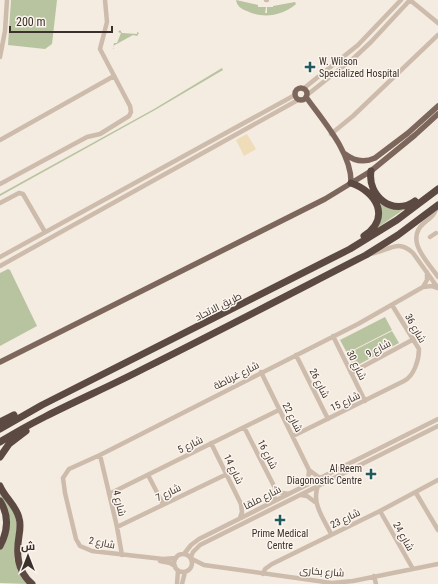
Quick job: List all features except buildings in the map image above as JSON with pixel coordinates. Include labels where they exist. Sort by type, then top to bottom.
[{"type":"highway","points":[[371,171],[373,188],[382,200],[390,206],[407,206],[436,191]]},
{"type":"highway","points":[[350,249],[359,239],[373,229],[378,222],[379,216],[378,207],[370,195],[362,188],[351,183]]},
{"type":"highway","name":"طريق الاتحاد","points":[[0,429],[42,405],[350,249],[397,220],[436,191]]},
{"type":"highway","points":[[0,442],[44,417],[145,368],[366,255],[405,230],[438,206]]},
{"type":"highway","points":[[0,422],[32,406],[42,405]]},
{"type":"highway","points":[[0,457],[9,444],[44,417]]},
{"type":"highway","points":[[0,486],[16,509],[19,517],[20,526],[17,553],[21,570],[32,584]]},
{"type":"highway","points":[[0,501],[5,509],[7,520],[5,536],[0,546]]},
{"type":"highway","points":[[21,570],[38,584]]},
{"type":"main road","points":[[307,96],[304,100],[296,97],[297,89],[303,89],[306,91],[307,96],[345,154],[350,168],[351,183]]},
{"type":"main road","points":[[345,154],[359,161],[375,158],[408,133],[438,106]]},
{"type":"main road","points":[[0,362],[300,211],[351,183],[371,171],[438,114]]},
{"type":"street","points":[[0,57],[5,31],[8,0]]},
{"type":"street","points":[[0,184],[86,137],[100,134],[128,118],[131,112],[130,106],[100,49],[106,27],[105,0]]},
{"type":"street","points":[[303,89],[336,64],[376,27],[402,0]]},
{"type":"street","points":[[307,96],[371,42],[410,0],[438,24]]},
{"type":"street","points":[[371,42],[370,37],[376,31],[376,27]]},
{"type":"street","points":[[331,134],[357,112],[438,35]]},
{"type":"street","points":[[0,140],[114,76]]},
{"type":"street","points":[[0,257],[296,97]]},
{"type":"street","points":[[0,266],[296,97]]},
{"type":"street","points":[[0,203],[18,193],[23,194],[45,232]]},
{"type":"street","points":[[423,256],[417,244],[418,232],[422,225],[434,216],[438,206]]},
{"type":"street","points":[[430,237],[436,233]]},
{"type":"street","points":[[366,255],[377,254],[397,246],[408,248],[438,288]]},
{"type":"street","points":[[416,257],[414,252],[416,250],[436,270],[438,276]]},
{"type":"street","points":[[426,270],[427,277],[423,287],[432,286],[438,288]]},
{"type":"street","name":"شارع غرناطة","points":[[62,481],[64,474],[69,469],[100,455],[333,336],[423,287]]},
{"type":"street","name":"شارع 36","points":[[392,305],[419,348],[419,354],[412,374],[404,381]]},
{"type":"street","name":"شارع 30","points":[[333,336],[365,401]]},
{"type":"street","name":"شارع 9","points":[[350,373],[414,339]]},
{"type":"street","name":"شارع 26","points":[[296,355],[328,419]]},
{"type":"street","name":"شارع 22","points":[[261,372],[309,470],[320,478]]},
{"type":"street","name":"شارع 15","points":[[293,436],[404,381]]},
{"type":"street","name":"شارع 5","points":[[109,494],[279,410]]},
{"type":"street","name":"شارع ملقا","points":[[184,554],[196,540],[438,419]]},
{"type":"street","name":"شارع ملقا","points":[[191,558],[193,552],[198,546],[438,426]]},
{"type":"street","name":"شارع 16","points":[[244,427],[275,488]]},
{"type":"street","name":"شارع 14","points":[[212,443],[241,504],[242,512],[240,518]]},
{"type":"street","name":"شارع 4","points":[[100,455],[122,555]]},
{"type":"street","name":"شارع 22","points":[[308,484],[309,470]]},
{"type":"street","name":"شارع 7","points":[[117,527],[227,474]]},
{"type":"street","points":[[148,475],[163,504]]},
{"type":"street","name":"شارع 23","points":[[263,574],[265,569],[272,564],[416,493],[438,480]]},
{"type":"street","name":"شارع 2","points":[[62,481],[78,543],[88,550],[141,557],[165,559],[176,558]]},
{"type":"street","points":[[315,502],[315,494],[318,486]]},
{"type":"street","points":[[275,488],[282,493],[289,494]]},
{"type":"street","points":[[274,501],[275,488]]},
{"type":"street","points":[[416,493],[438,530]]},
{"type":"street","points":[[301,495],[310,498],[315,502],[331,534]]},
{"type":"street","points":[[241,504],[247,509],[254,511]]},
{"type":"street","name":"شارع 24","points":[[380,511],[413,569]]},
{"type":"street","points":[[212,539],[216,535],[235,526],[236,524],[234,522]]},
{"type":"street","points":[[177,584],[178,571],[174,566],[176,558],[180,554],[184,554],[191,558],[193,563],[191,568],[185,572],[178,571]]},
{"type":"street","name":"شارع 2","points":[[141,557],[168,563],[174,566]]},
{"type":"street","name":"شارع بخارى","points":[[191,558],[204,565],[332,583],[353,581],[438,564]]},
{"type":"street","name":"شارع بخارى","points":[[191,568],[204,565]]},
{"type":"street","points":[[182,584],[185,572]]},
{"type":"street","points":[[374,576],[376,584]]},
{"type":"green space","points":[[11,0],[57,0],[52,44],[45,49],[8,45]]},
{"type":"green space","points":[[236,0],[258,5],[258,7],[266,7],[265,13],[267,13],[267,7],[295,2],[296,4],[279,14],[259,15],[238,6]]},
{"type":"green space","points":[[120,30],[122,33],[139,33],[137,36],[133,35],[113,46],[114,43],[117,43],[121,33],[118,32]]},
{"type":"green space","points":[[222,68],[223,70],[155,110],[0,196],[0,194],[154,109]]},
{"type":"green space","points":[[382,204],[392,209],[403,210],[377,228],[381,214],[380,205]]},
{"type":"green space","points":[[8,269],[10,270],[37,326],[0,346],[0,273]]},
{"type":"green space","points":[[385,317],[392,330],[347,353],[340,340]]},
{"type":"green space","points":[[392,331],[399,343],[354,367],[347,354]]},
{"type":"green space","points":[[0,492],[15,515],[17,526],[14,558],[18,571],[28,584],[0,583],[0,550],[2,547],[4,502],[0,496]]},
{"type":"sand","points":[[247,134],[256,149],[244,156],[236,140]]},
{"type":"place","name":"W. Wilson Specialized Hospital","points":[[310,67]]},
{"type":"place","name":"Al Reem Diagonostic Centre","points":[[371,474]]},
{"type":"place","name":"Prime Medical Centre","points":[[280,520]]}]
